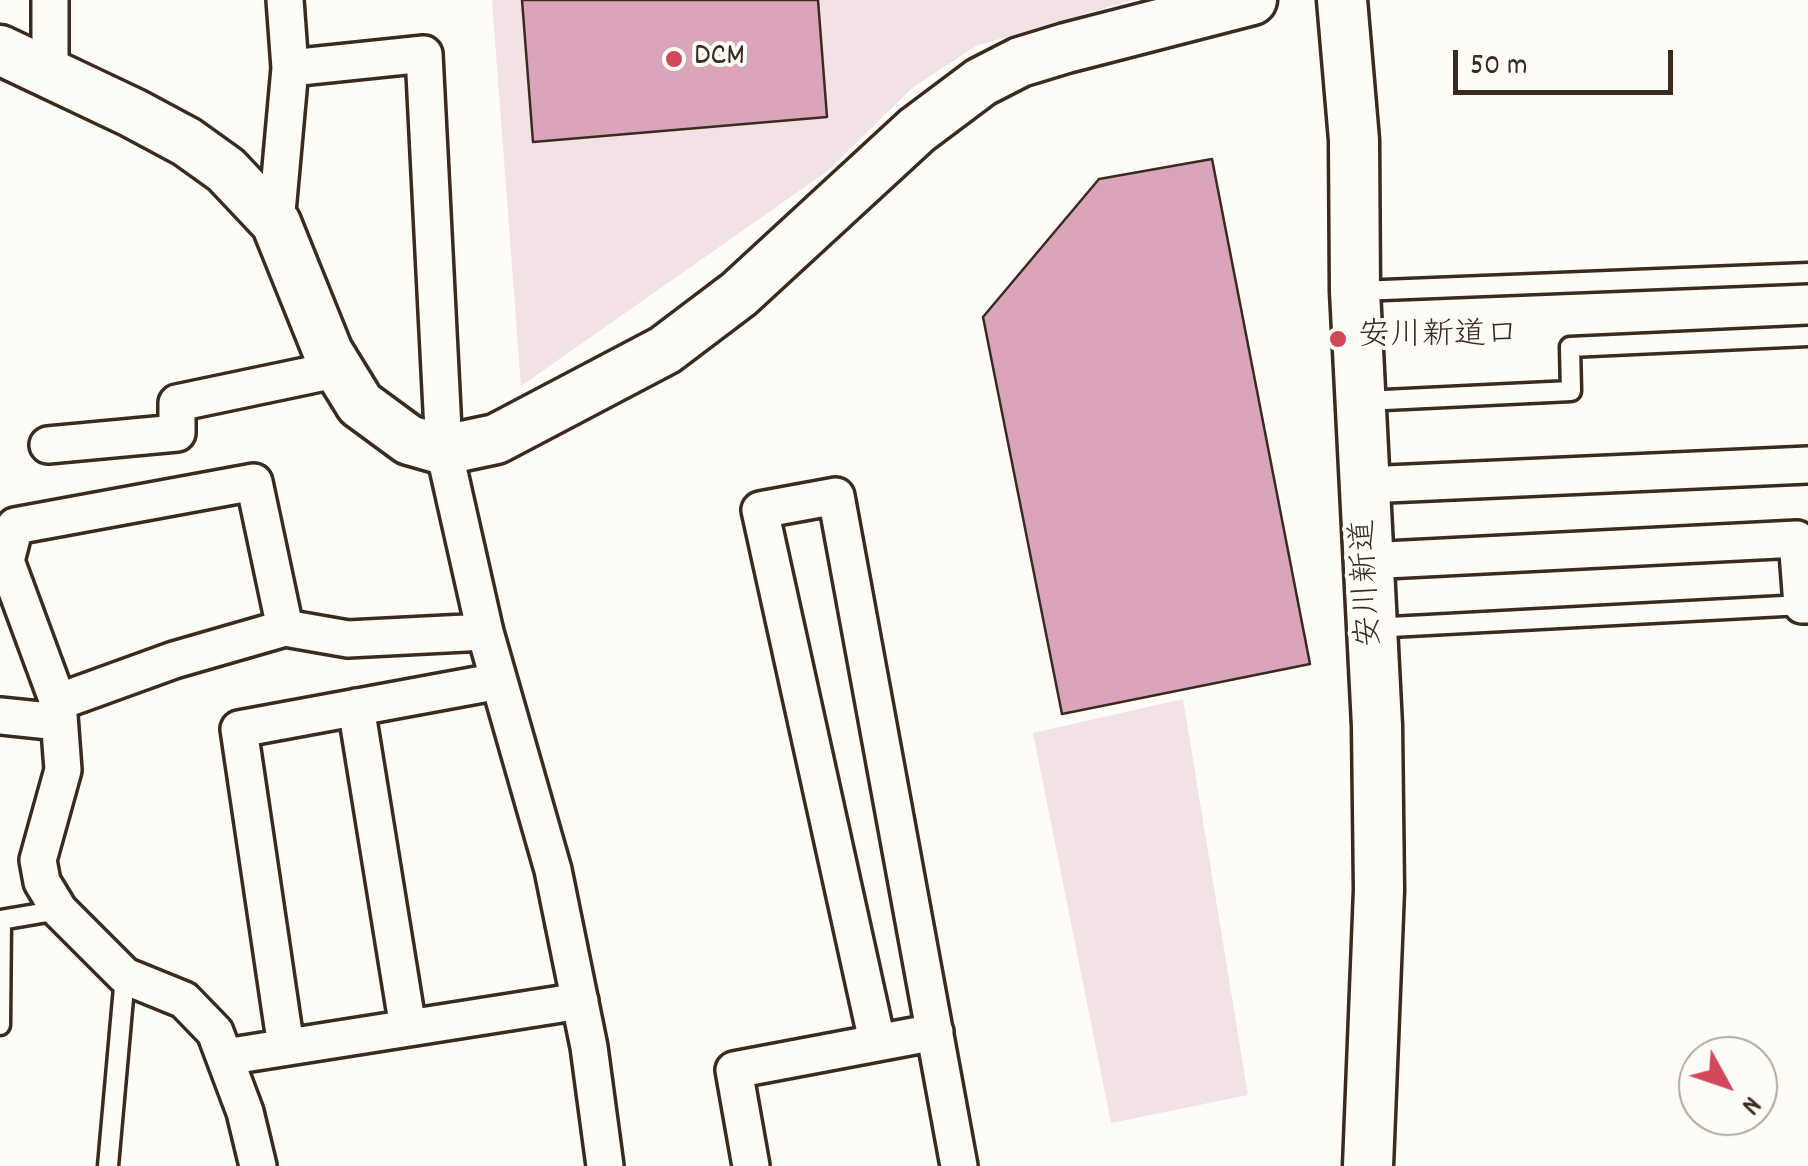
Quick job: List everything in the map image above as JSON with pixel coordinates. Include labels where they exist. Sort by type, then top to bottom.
[{"type":"street","points":[[50,0],[50,74]]},
{"type":"street","points":[[276,223],[290,68],[284,0]]},
{"type":"street","points":[[0,50],[186,142],[226,170],[276,223],[339,369],[360,404],[409,440],[444,450],[496,440],[665,350],[739,294],[916,130],[982,82],[1020,62],[1133,22],[1252,0]]},
{"type":"street","name":"安川新道","points":[[1342,0],[1354,140],[1355,291],[1372,628],[1379,890],[1368,1166]]},
{"type":"street","points":[[290,68],[424,54],[444,450],[485,632],[554,870],[580,1001],[605,1166]]},
{"type":"street","points":[[48,445],[176,432],[177,403],[339,369]]},
{"type":"street","points":[[1365,485],[1808,465]]},
{"type":"street","points":[[258,1166],[216,1032],[184,1000],[124,976],[59,910],[42,882],[38,860],[63,770],[58,712],[6,561],[15,526],[254,482],[285,628]]},
{"type":"street","points":[[877,1041],[760,510],[836,496],[960,1166]]},
{"type":"street","points":[[1366,562],[1798,539],[1805,605]]},
{"type":"street","points":[[0,716],[58,712],[174,660],[285,628],[348,639],[485,632]]},
{"type":"street","points":[[286,1047],[238,728],[499,681]]},
{"type":"street","points":[[356,707],[408,1028]]},
{"type":"street","points":[[225,1057],[580,1001]]},
{"type":"street","points":[[751,1166],[734,1070],[935,1032]]},
{"type":"lane","points":[[1355,291],[1808,273]]},
{"type":"lane","points":[[1361,402],[1571,392],[1570,347],[1808,336]]},
{"type":"lane","points":[[1372,628],[1805,605]]},
{"type":"lane","points":[[0,1025],[1,920],[59,910]]},
{"type":"lane","points":[[108,1166],[124,976]]},
{"type":"shaded area","points":[[492,0],[1132,0],[976,46],[912,88],[829,170],[521,386]]},
{"type":"shaded area","points":[[1183,699],[1248,1095],[1111,1123],[1033,733]]},
{"type":"building","name":"DCM","points":[[522,0],[818,0],[827,117],[533,142]]},
{"type":"building","points":[[1212,159],[1310,664],[1062,714],[983,317],[1099,179]]},
{"type":"place","name":"DCM","points":[[674,59]]},
{"type":"place","name":"安川新道口","points":[[1338,339]]}]
